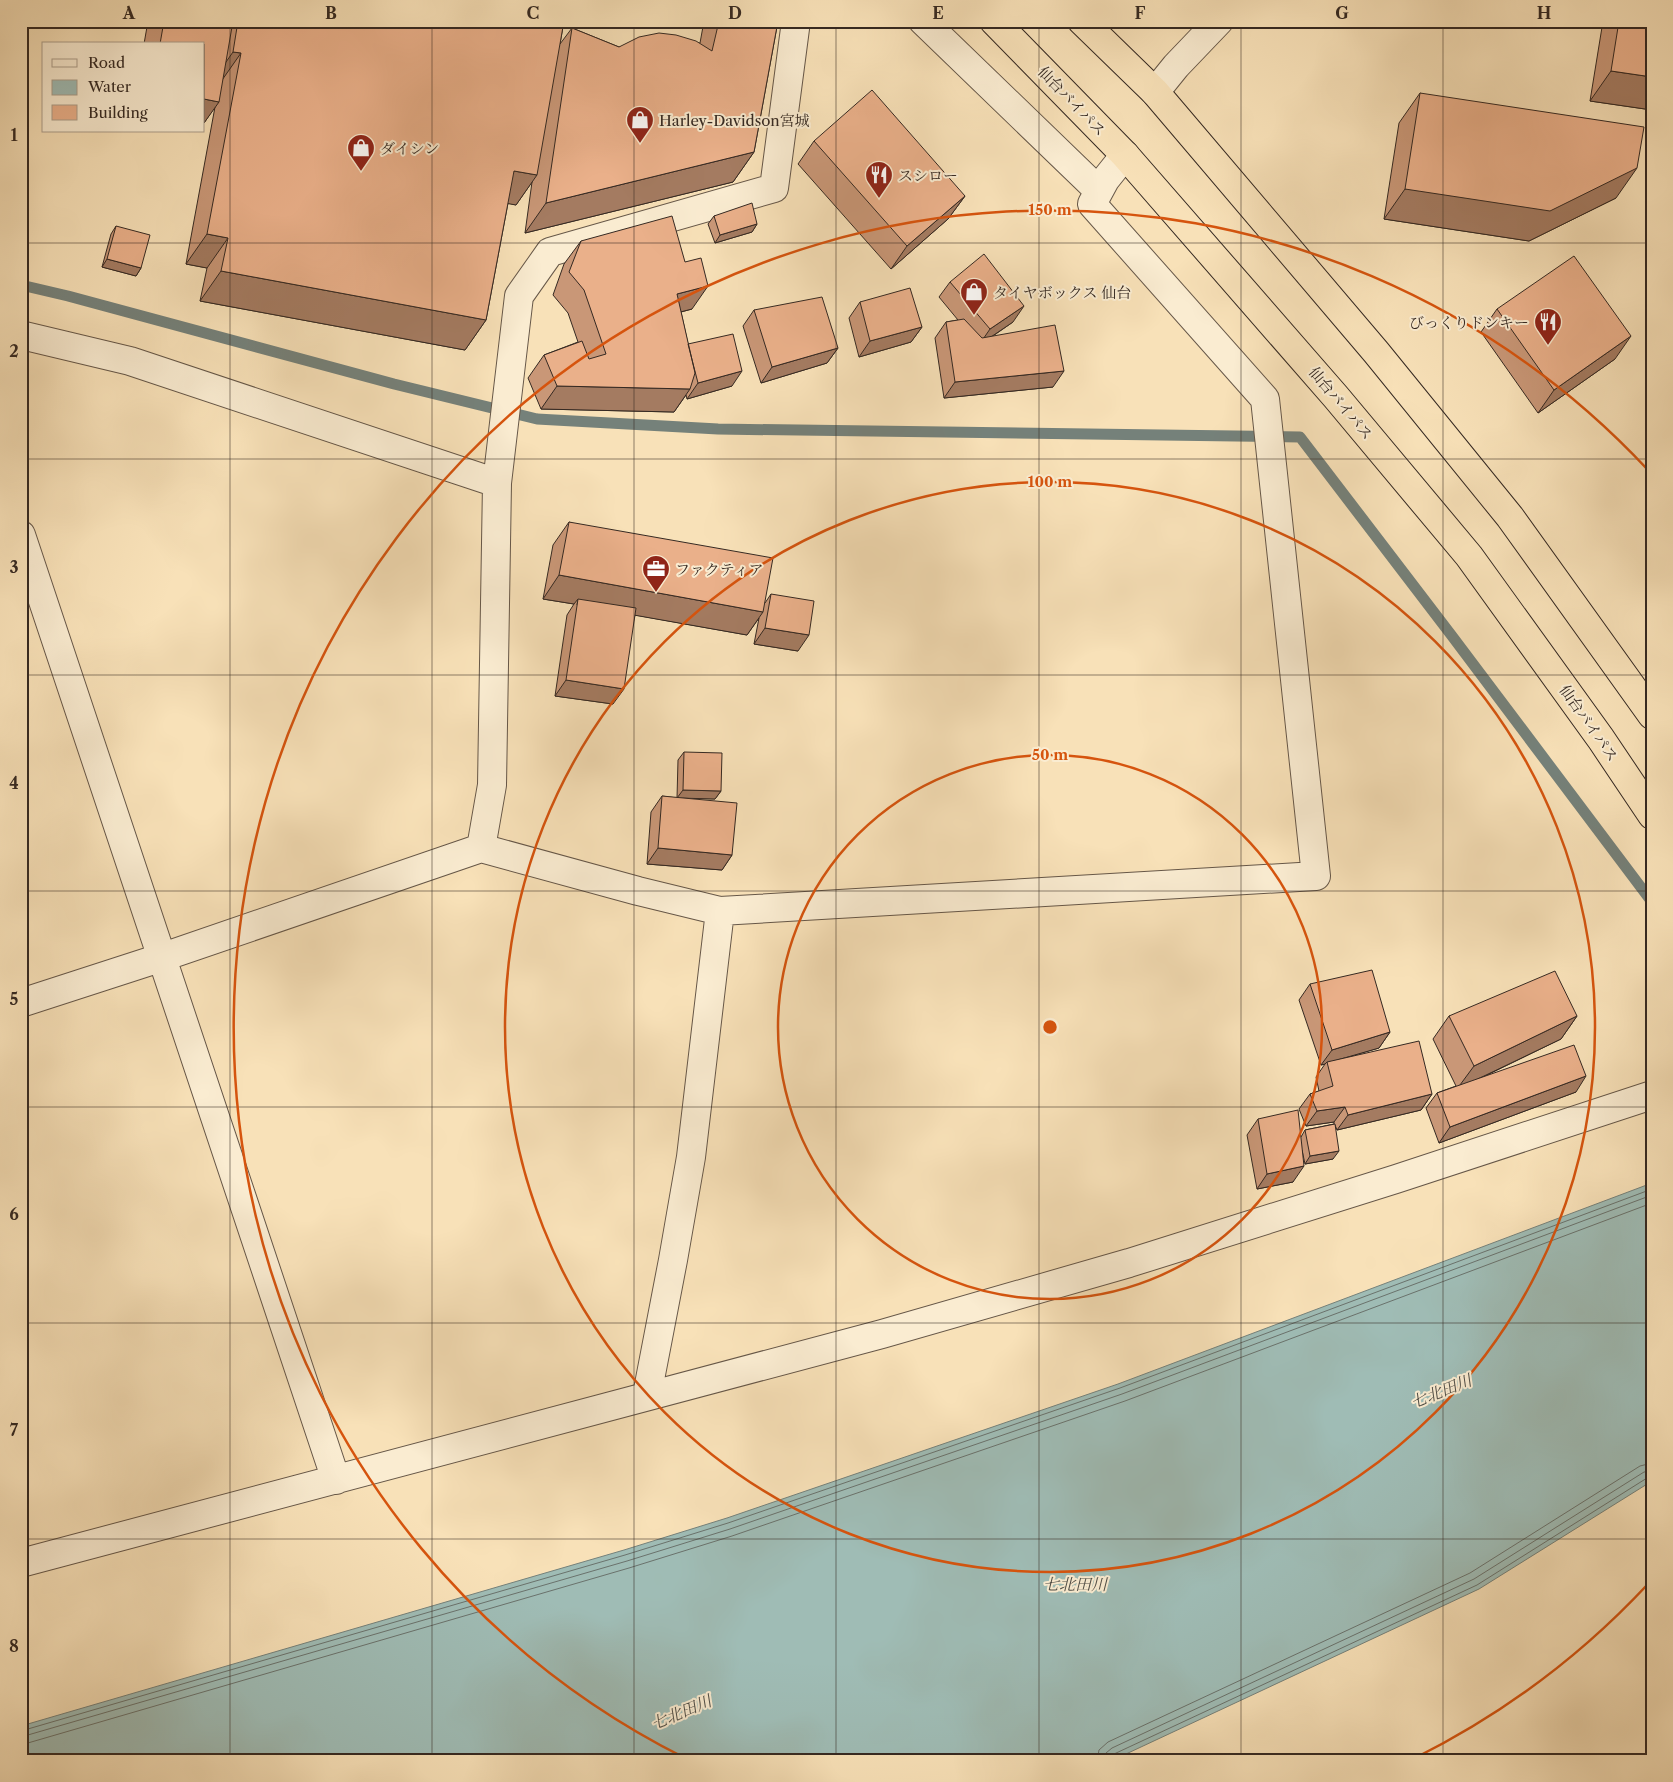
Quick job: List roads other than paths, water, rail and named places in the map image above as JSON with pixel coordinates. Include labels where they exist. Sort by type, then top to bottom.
[{"type":"highway","name":"仙台バイパス","points":[[994,21],[1125,156],[1336,397],[1469,556],[1602,739],[1652,815]]},
{"type":"highway","points":[[1082,21],[1155,92],[1376,352],[1510,517],[1652,715]]},
{"type":"street","points":[[481,848],[492,785],[498,473],[519,296],[550,252],[774,188],[796,21]]},
{"type":"street","points":[[923,21],[1098,190]]},
{"type":"street","points":[[1155,92],[1176,66],[1220,21]]},
{"type":"street","points":[[21,1004],[163,958],[481,848],[638,891],[720,911],[1316,876],[1266,399],[1092,204],[1098,190],[1125,156]]},
{"type":"street","points":[[21,335],[130,361],[498,473]]},
{"type":"street","points":[[21,535],[336,1480]]},
{"type":"street","points":[[647,1395],[691,1157],[720,911]]},
{"type":"street","points":[[21,1563],[882,1334],[1129,1263],[1396,1179],[1652,1095]]},
{"type":"water","name":"七北田川","points":[[1652,1183],[1652,1481],[1479,1589],[1111,1761],[21,1761],[21,1726],[624,1550],[727,1518],[1118,1384]]},
{"type":"waterway","points":[[21,285],[394,384],[537,419],[718,429],[1300,437],[1652,902]]},
{"type":"place","name":"Harley-Davidson宮城","points":[[640,144]]},
{"type":"place","name":"ダイシン","points":[[361,172]]},
{"type":"place","name":"スシロー","points":[[879,199]]},
{"type":"place","name":"タイヤボックス 仙台","points":[[974,316]]},
{"type":"place","name":"びっくりドンキー","points":[[1548,346]]},
{"type":"place","name":"ファクティア","points":[[656,593]]}]
